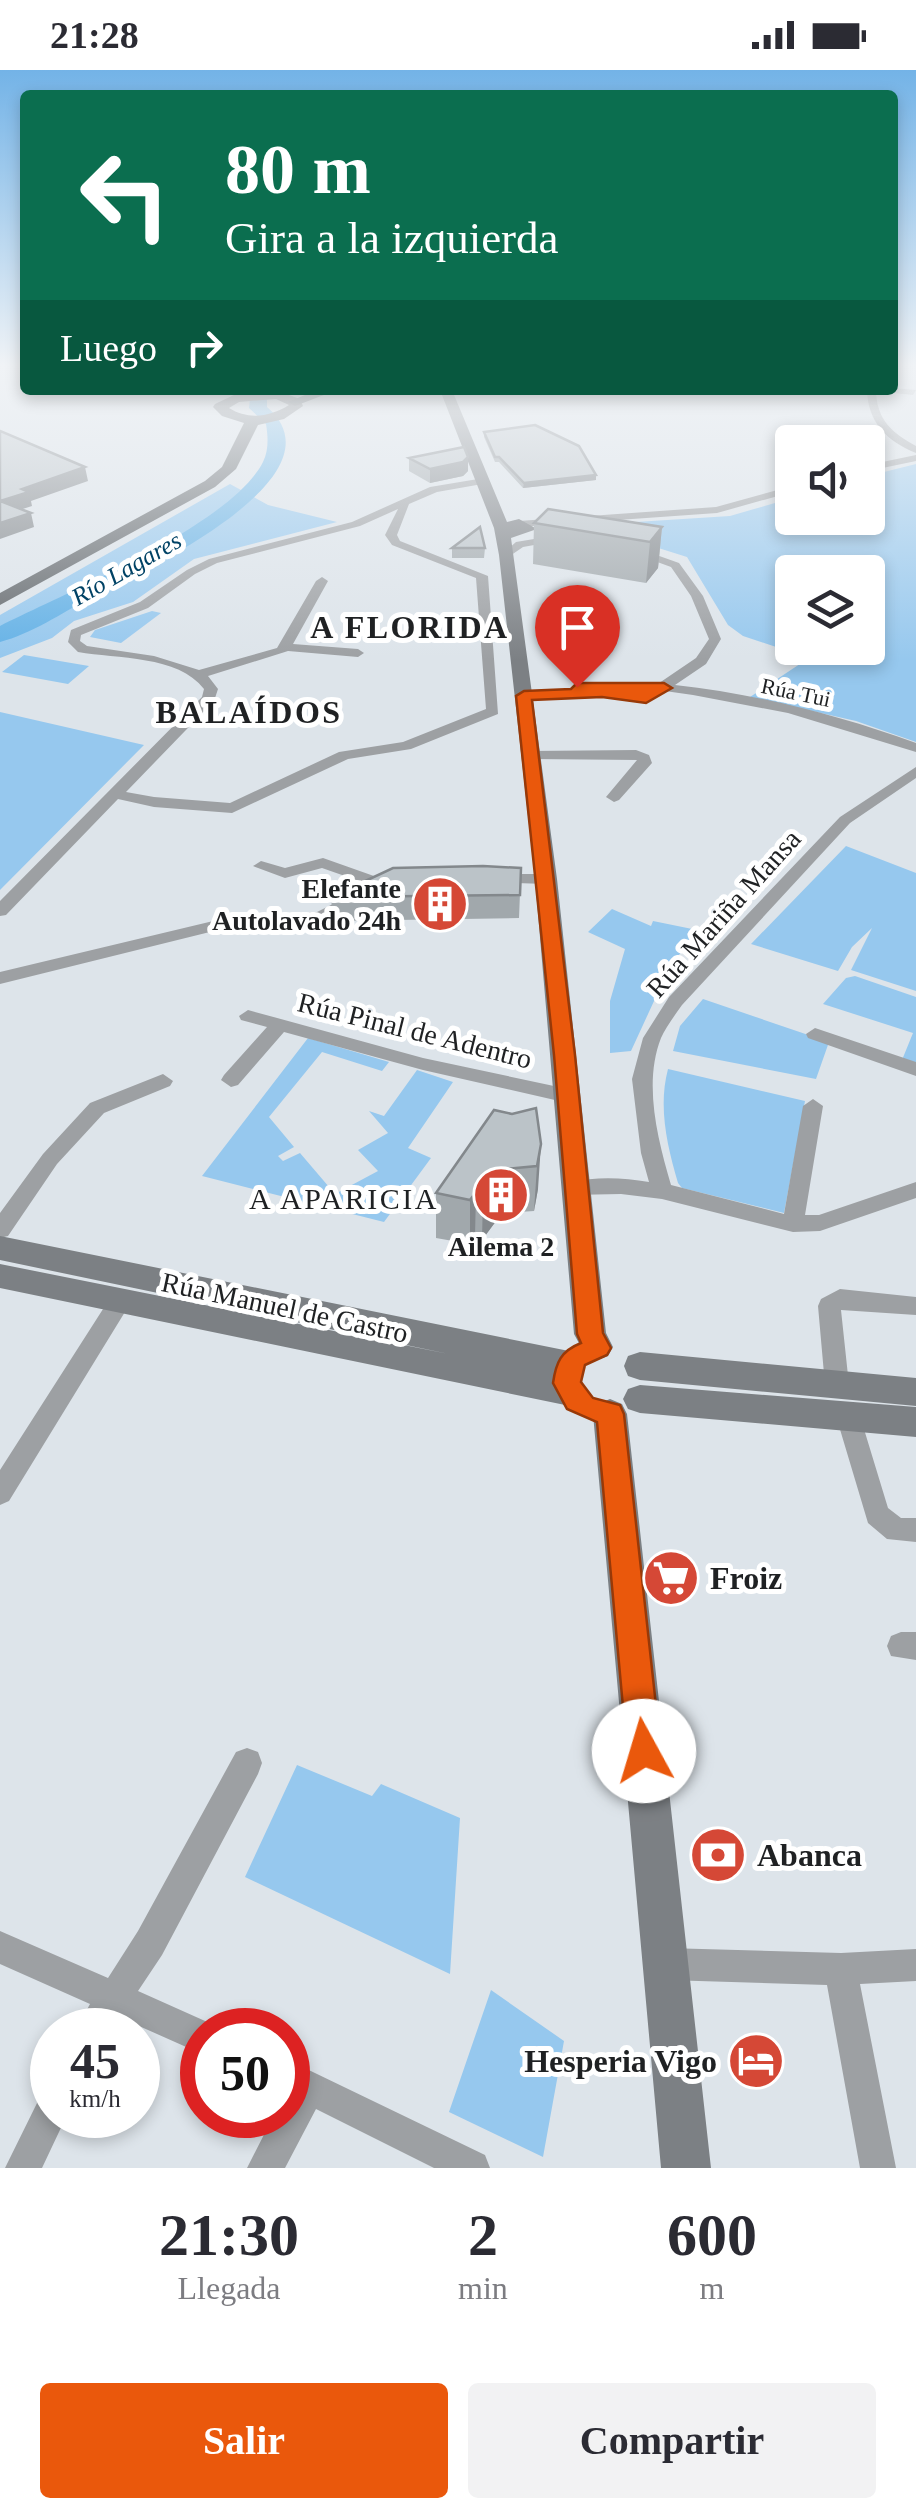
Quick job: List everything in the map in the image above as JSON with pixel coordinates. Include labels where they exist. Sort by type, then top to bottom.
[{"type":"main road","points":[[0,592],[198,484],[219,464]]},
{"type":"main road","points":[[0,600],[210,484],[230,464]]},
{"type":"main road","points":[[476,464],[510,532],[578,1189],[590,1334],[579,1368],[586,1408],[630,1393],[842,1400],[916,1392]]},
{"type":"main road","name":"Rúa Manuel de Castro","points":[[0,1248],[579,1368]]},
{"type":"main road","name":"Rúa Manuel de Castro","points":[[0,1276],[120,1300],[579,1368]]},
{"type":"main road","points":[[579,1368],[622,1351],[630,1393],[666,1964],[686,2168]]},
{"type":"main road","points":[[842,1400],[916,1422]]},
{"type":"street","points":[[115,794],[232,808],[344,755],[406,746],[492,711],[495,706],[482,576],[401,546],[392,538],[392,520],[401,502],[447,485],[484,482]]},
{"type":"street","points":[[510,532],[569,520],[717,510],[775,495]]},
{"type":"street","points":[[510,532],[520,544],[575,535],[616,517]]},
{"type":"street","points":[[0,911],[204,705],[211,689],[200,674],[178,666],[83,649],[72,636],[81,627],[150,602],[200,566],[356,524],[392,520]]},
{"type":"street","points":[[569,520],[578,528],[575,535]]},
{"type":"street","points":[[510,532],[558,538]]},
{"type":"street","points":[[627,548],[666,559],[676,566],[712,626],[715,638],[710,648],[664,688]]},
{"type":"street","points":[[200,674],[276,655],[285,647],[322,581]]},
{"type":"street","points":[[285,647],[358,653]]},
{"type":"street","name":"Rúa Tui","points":[[522,673],[543,683],[577,687],[643,686],[700,691],[825,718],[916,748]]},
{"type":"street","points":[[627,696],[643,686],[683,675]]},
{"type":"street","points":[[683,675],[700,691]]},
{"type":"street","name":"Rúa Tui","points":[[558,693],[577,687]]},
{"type":"street","name":"Rúa Tui","points":[[524,696],[558,693],[646,698],[664,688]]},
{"type":"street","points":[[532,755],[636,754],[644,758],[646,763],[614,797]]},
{"type":"street","name":"Rúa Mariña Mansa","points":[[662,1191],[651,1153],[642,1079],[652,1038],[675,1001],[845,820],[916,771]]},
{"type":"street","points":[[0,978],[230,922],[321,917],[391,882],[323,864],[285,872],[262,866]]},
{"type":"street","points":[[480,879],[546,879]]},
{"type":"street","name":"Rúa Pinal de Adentro","points":[[248,1016],[423,1064],[568,1096]]},
{"type":"street","points":[[232,1080],[280,1025]]},
{"type":"street","points":[[815,1034],[916,1070]]},
{"type":"street","points":[[0,1230],[50,1159],[96,1108],[163,1081]]},
{"type":"street","points":[[793,1224],[812,1106]]},
{"type":"street","points":[[578,1189],[621,1186],[662,1191],[793,1224],[820,1224],[916,1190]]},
{"type":"street","points":[[916,1306],[840,1298],[829,1306],[842,1400],[877,1515],[896,1530],[916,1530]]},
{"type":"street","name":"Rúa Manuel de Castro","points":[[0,1492],[120,1300]]},
{"type":"street","points":[[108,2008],[150,1943],[247,1763]]},
{"type":"street","points":[[0,1947],[180,2028]]},
{"type":"street","points":[[666,1964],[841,1968],[916,1965]]},
{"type":"street","points":[[841,1968],[878,2168]]},
{"type":"street","points":[[310,2088],[472,2168]]},
{"type":"street","points":[[23,2168],[38,2138]]},
{"type":"street","points":[[265,2168],[277,2138]]},
{"type":"shaded area","points":[[916,464],[916,742],[856,721],[750,697],[798,665],[885,665],[885,555],[775,555],[775,647],[743,636],[728,625],[687,557],[617,535],[620,523],[730,516],[775,503],[775,535],[885,535],[885,472]]},
{"type":"shaded area","points":[[230,484],[268,505],[337,522],[194,559],[133,602],[74,621],[52,638],[0,658],[0,615]]},
{"type":"shaded area","points":[[152,611],[161,613],[121,643],[90,637],[95,630]]},
{"type":"shaded area","points":[[24,655],[89,666],[68,684],[2,672]]},
{"type":"shaded area","points":[[0,712],[144,745],[0,890]]},
{"type":"shaded area","points":[[846,846],[916,873],[916,991],[851,970],[872,928],[852,947],[838,971],[751,944]]},
{"type":"shaded area","points":[[612,909],[651,926],[653,921],[702,931],[672,962],[631,1051],[610,1053],[610,1001],[625,949],[588,932]]},
{"type":"shaded area","points":[[855,976],[916,997],[916,1065],[902,1060],[913,1033],[823,1004],[846,978]]},
{"type":"shaded area","points":[[703,999],[829,1042],[816,1079],[673,1051],[680,1026]]},
{"type":"shaded area","points":[[308,1038],[389,1062],[382,1071],[322,1052],[269,1117],[294,1147],[278,1156],[283,1161],[300,1153],[335,1194],[378,1171],[358,1150],[388,1133],[369,1111],[384,1116],[417,1070],[453,1082],[408,1148],[431,1158],[384,1222],[202,1176]]},
{"type":"shaded area","points":[[668,1069],[805,1101],[784,1213],[682,1188],[665,1126]]},
{"type":"shaded area","points":[[297,1765],[372,1796],[381,1784],[460,1818],[450,1974],[245,1877]]},
{"type":"shaded area","points":[[491,1990],[564,2041],[543,2157],[449,2112]]},
{"type":"building","points":[[0,464],[85,467],[22,489],[29,492],[0,501]]},
{"type":"building","points":[[420,464],[454,464],[430,469]]},
{"type":"building","points":[[506,464],[589,464],[596,475],[524,483]]},
{"type":"building","points":[[0,501],[31,513],[0,523]]},
{"type":"building","points":[[548,509],[662,527],[650,542],[534,523]]},
{"type":"building","points":[[480,527],[485,548],[452,548]]},
{"type":"building","points":[[393,868],[521,868],[520,895],[331,897]]},
{"type":"building","points":[[536,1108],[541,1144],[537,1166],[504,1169],[483,1195],[476,1192],[470,1200],[436,1193],[494,1110],[512,1114]]},
{"type":"waterway","name":"Río Lagares","points":[[0,635],[187,537],[252,490],[272,464]]},
{"type":"place","name":"Elefante Autolavado 24h","points":[[440,904]]},
{"type":"place","name":"Ailema 2","points":[[501,1195]]},
{"type":"place","name":"Froiz","points":[[671,1578]]},
{"type":"place","name":"Abanca","points":[[718,1855]]},
{"type":"place","name":"Hesperia Vigo","points":[[756,2061]]},
{"type":"district","name":"A FLORIDA","points":[[410,627]]},
{"type":"district","name":"BALAÍDOS","points":[[249,712]]},
{"type":"district","name":"A APARICIA","points":[[344,1199]]},
{"type":"route","points":[[577,687],[664,688],[646,698],[602,692],[524,696],[576,1168],[590,1334],[598,1348],[576,1357],[569,1365],[567,1383],[576,1401],[610,1414],[644,1751]]}]
